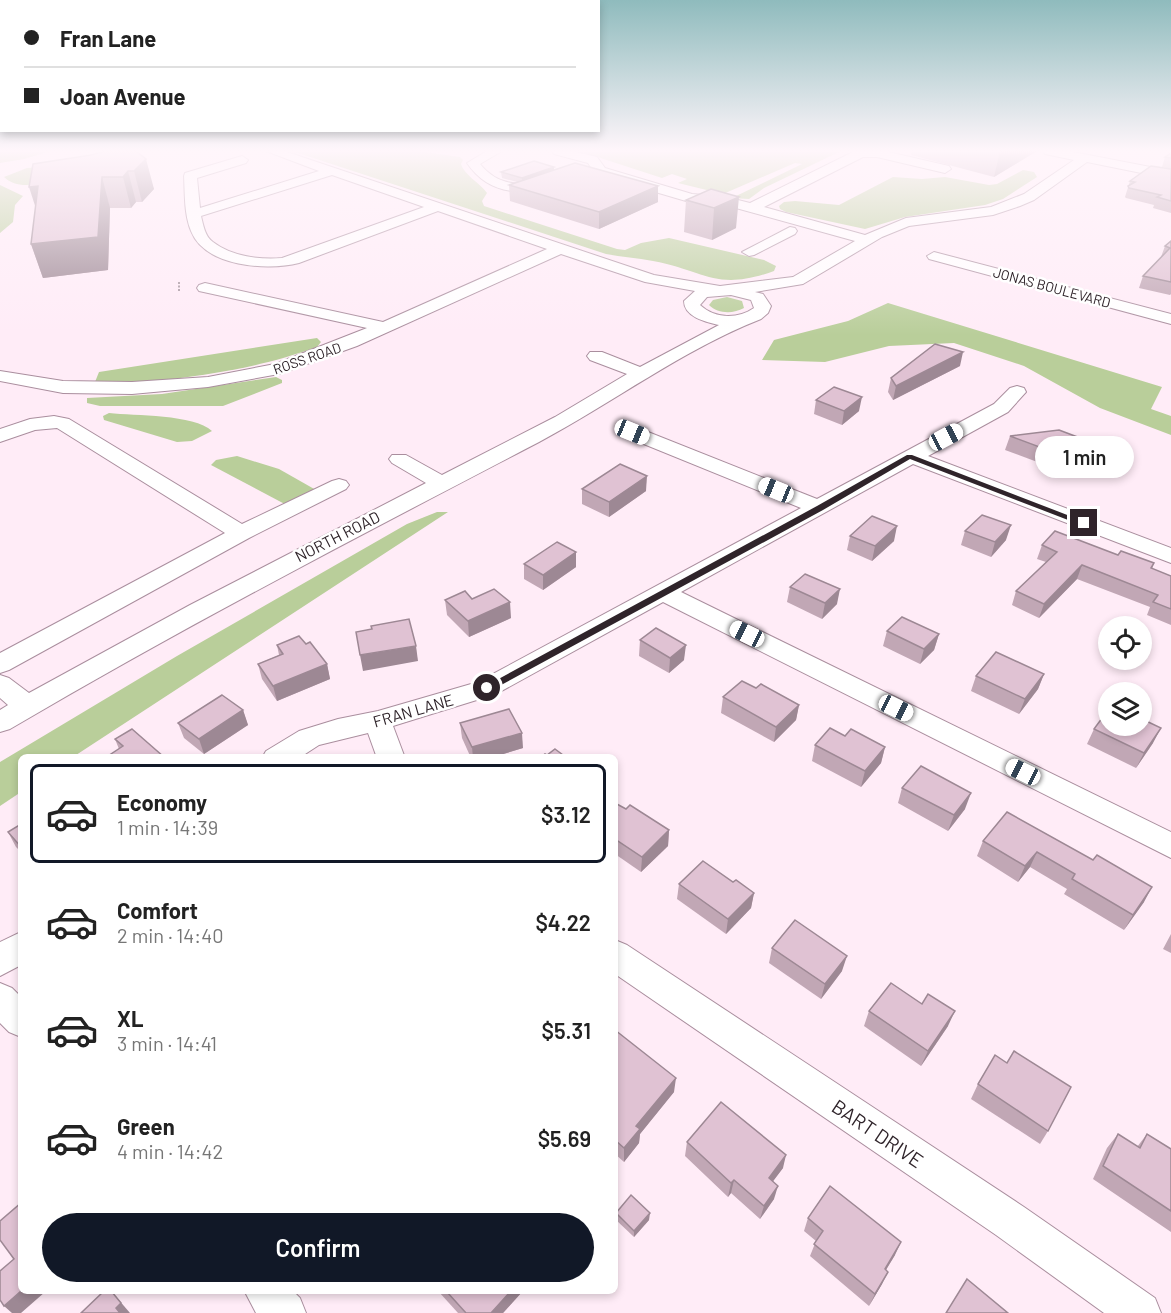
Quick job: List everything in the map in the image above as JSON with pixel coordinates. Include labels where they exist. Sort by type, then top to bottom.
[{"type":"street","points":[[204,212],[195,213],[199,236],[207,245],[250,263],[271,265],[294,260],[423,212]]},
{"type":"street","points":[[452,212],[651,279],[757,297],[763,306],[755,314],[726,320],[695,309],[682,297],[651,279]]},
{"type":"street","points":[[725,212],[790,231]]},
{"type":"street","points":[[771,212],[868,240]]},
{"type":"street","name":"NORTH ROAD","points":[[724,290],[797,281],[868,240],[906,222],[977,212]]},
{"type":"street","points":[[749,252],[806,222]]},
{"type":"street","name":"ROSS ROAD","points":[[0,375],[63,387],[132,388],[208,382],[279,369],[384,327],[560,249]]},
{"type":"street","name":"JONAS BOULEVARD","points":[[934,256],[1171,319]]},
{"type":"street","name":"NORTH ROAD","points":[[0,722],[262,575],[538,434],[676,353],[714,332],[755,314],[795,286],[797,281]]},
{"type":"street","points":[[205,288],[384,327]]},
{"type":"street","points":[[695,309],[692,301],[696,296],[724,290]]},
{"type":"street","name":"NORTH ROAD","points":[[676,353],[694,331],[695,309]]},
{"type":"street","points":[[596,356],[642,374]]},
{"type":"street","name":"FRAN LANE","points":[[283,754],[309,738],[338,729],[378,722],[487,688],[1001,408],[1017,392]]},
{"type":"street","points":[[0,436],[26,426],[45,422],[62,423],[241,533]]},
{"type":"street","points":[[632,432],[820,508]]},
{"type":"street","points":[[910,456],[1171,556]]},
{"type":"street","points":[[399,459],[440,483]]},
{"type":"street","points":[[0,664],[241,533],[339,485]]},
{"type":"street","points":[[663,592],[1171,846]]},
{"type":"street","points":[[0,684],[27,706]]},
{"type":"street","points":[[378,722],[390,754]]},
{"type":"street","points":[[0,961],[18,948]]},
{"type":"street","name":"BART DRIVE","points":[[618,957],[1058,1252],[1140,1313]]},
{"type":"street","points":[[0,999],[18,1018]]},
{"type":"street","points":[[268,1294],[285,1313]]},
{"type":"path","points":[[179,282],[179,291]]},
{"type":"green space","points":[[0,212],[14,212],[13,222],[0,233]]},
{"type":"green space","points":[[479,212],[503,212],[617,249],[625,250],[641,243],[669,238],[764,260],[776,266],[774,271],[754,277],[724,280],[653,261],[606,254]]},
{"type":"green space","points":[[787,212],[937,212],[905,217],[865,229]]},
{"type":"green space","points":[[727,297],[742,301],[744,308],[726,312],[709,305],[713,300]]},
{"type":"green space","points":[[888,303],[1162,387],[1151,409],[1171,416],[1171,435],[1100,408],[1024,366],[954,343],[889,346],[825,362],[762,360],[774,340],[848,321]]},
{"type":"green space","points":[[317,338],[321,342],[317,347],[281,359],[211,374],[124,383],[95,382],[99,372]]},
{"type":"green space","points":[[276,377],[282,380],[282,383],[223,406],[100,406],[87,403],[87,398],[162,394]]},
{"type":"green space","points":[[109,413],[192,421],[212,431],[192,441],[177,442],[104,420],[103,416]]},
{"type":"green space","points":[[237,456],[279,469],[316,490],[296,510],[211,465],[216,460]]},
{"type":"green space","points":[[437,512],[448,512],[78,754],[18,754],[18,794],[0,806],[0,762],[177,656],[407,524]]},
{"type":"building","points":[[35,212],[100,212],[98,237],[31,244]]},
{"type":"building","points":[[1171,241],[1171,282],[1143,276],[1170,248],[1165,246]]},
{"type":"building","points":[[935,344],[963,352],[896,386],[891,378]]},
{"type":"building","points":[[834,387],[862,397],[844,411],[816,400]]},
{"type":"building","points":[[1059,430],[1080,438],[1090,449],[1077,461],[1010,436]]},
{"type":"building","points":[[620,464],[647,476],[609,502],[582,489]]},
{"type":"building","points":[[982,515],[1011,525],[995,542],[965,531]]},
{"type":"building","points":[[872,516],[897,526],[875,546],[850,536]]},
{"type":"building","points":[[1055,531],[1118,555],[1121,551],[1154,563],[1151,568],[1171,576],[1171,609],[1153,602],[1158,595],[1082,565],[1044,604],[1016,591],[1057,552],[1042,545]]},
{"type":"building","points":[[557,542],[576,552],[543,575],[524,564]]},
{"type":"building","points":[[805,574],[840,589],[825,603],[790,587]]},
{"type":"building","points":[[494,589],[510,602],[468,621],[445,600],[465,591],[472,599]]},
{"type":"building","points":[[902,617],[939,634],[924,649],[887,631]]},
{"type":"building","points":[[409,619],[416,646],[360,655],[356,632],[372,629],[371,626]]},
{"type":"building","points":[[656,628],[686,645],[670,658],[640,640]]},
{"type":"building","points":[[299,636],[306,644],[310,642],[327,664],[273,686],[258,664],[283,654],[277,645]]},
{"type":"building","points":[[996,652],[1044,674],[1025,699],[976,676]]},
{"type":"building","points":[[742,681],[756,688],[761,684],[799,705],[776,727],[723,697]]},
{"type":"building","points":[[222,695],[243,710],[199,739],[178,723]]},
{"type":"building","points":[[509,709],[522,733],[472,747],[460,723]]},
{"type":"building","points":[[1152,724],[1161,728],[1144,753],[1109,736],[1152,736]]},
{"type":"building","points":[[830,728],[845,736],[851,729],[885,747],[865,771],[815,745]]},
{"type":"building","points":[[132,729],[161,754],[111,754],[123,746],[115,739]]},
{"type":"building","points":[[555,749],[562,754],[548,754]]},
{"type":"building","points":[[921,766],[971,793],[954,815],[902,788]]},
{"type":"building","points":[[618,805],[626,809],[630,805],[669,830],[642,857],[618,841]]},
{"type":"building","points":[[1007,812],[1093,860],[1097,855],[1152,887],[1133,915],[1072,879],[1075,874],[1037,852],[1025,866],[983,841]]},
{"type":"building","points":[[18,826],[18,844],[8,832]]},
{"type":"building","points":[[703,861],[733,882],[736,880],[754,893],[728,919],[679,884]]},
{"type":"building","points":[[795,920],[847,956],[825,984],[772,948]]},
{"type":"building","points":[[891,983],[922,1004],[928,994],[955,1011],[928,1051],[869,1011]]},
{"type":"building","points":[[618,1032],[676,1078],[636,1126],[640,1129],[624,1148],[618,1143]]},
{"type":"building","points":[[1014,1051],[1071,1087],[1048,1131],[978,1084],[995,1055],[1007,1063]]},
{"type":"building","points":[[721,1102],[786,1155],[769,1178],[778,1186],[764,1206],[734,1180],[731,1183],[687,1142]]},
{"type":"building","points":[[1118,1134],[1140,1148],[1147,1134],[1171,1149],[1171,1211],[1103,1166]]},
{"type":"building","points":[[830,1186],[901,1242],[885,1269],[888,1272],[875,1294],[814,1244],[823,1231],[808,1218]]},
{"type":"building","points":[[631,1195],[650,1213],[634,1231],[618,1215],[618,1211]]},
{"type":"building","points":[[18,1206],[18,1294],[4,1306],[0,1300],[0,1271],[14,1259],[0,1240],[0,1221]]},
{"type":"building","points":[[967,1279],[1008,1313],[946,1313]]},
{"type":"building","points":[[101,1294],[114,1294],[121,1303],[116,1308],[120,1313],[81,1313]]},
{"type":"building","points":[[449,1294],[508,1294],[491,1313],[466,1313]]},
{"type":"route","points":[[487,688],[820,508],[910,456],[1084,523]]}]
